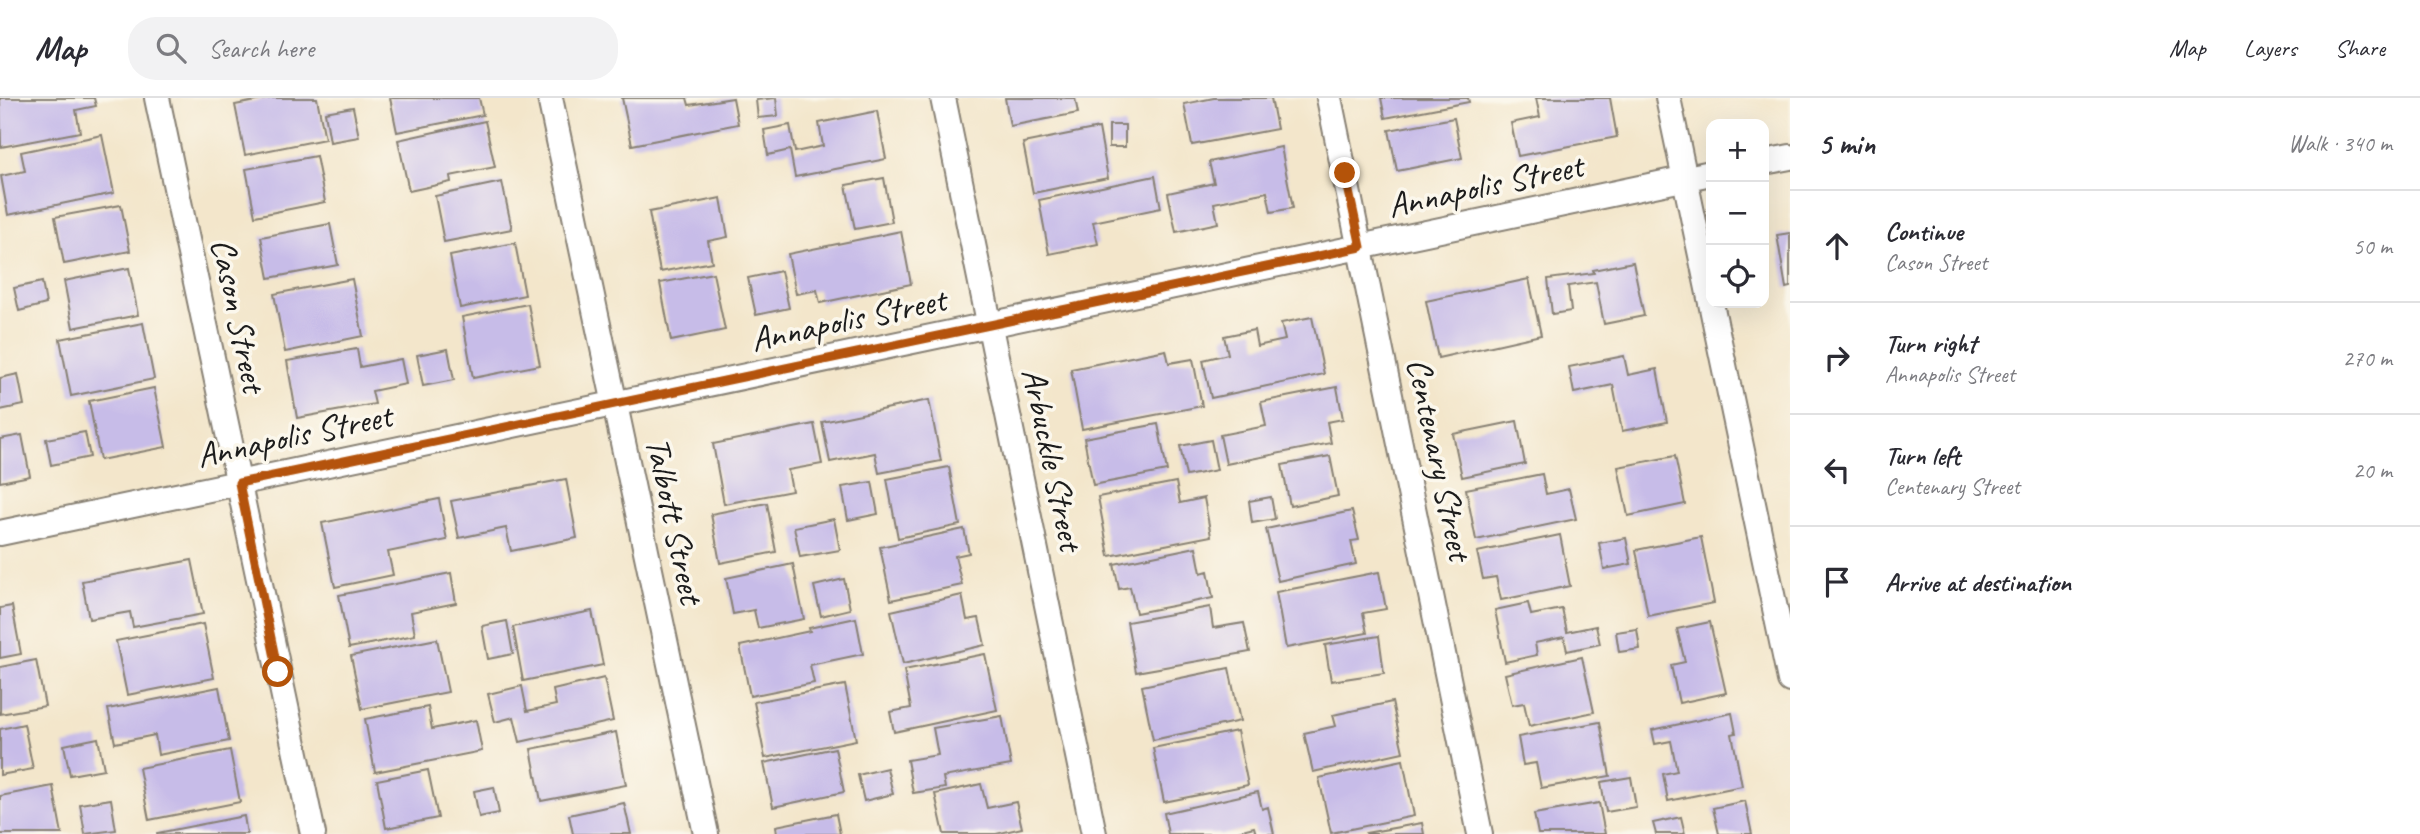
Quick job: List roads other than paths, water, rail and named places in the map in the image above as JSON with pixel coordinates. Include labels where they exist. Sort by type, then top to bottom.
[{"type":"street","name":"Cason Street","points":[[157,98],[313,834]]},
{"type":"street","name":"Talbott Street","points":[[550,98],[706,834]]},
{"type":"street","name":"Arbuckle Street","points":[[943,98],[1094,834]]},
{"type":"street","name":"Centenary Street","points":[[1329,98],[1480,834]]},
{"type":"street","points":[[1668,98],[1790,680]]},
{"type":"street","points":[[1769,161],[1790,157]]},
{"type":"street","name":"Annapolis Street","points":[[0,533],[1706,174]]}]
